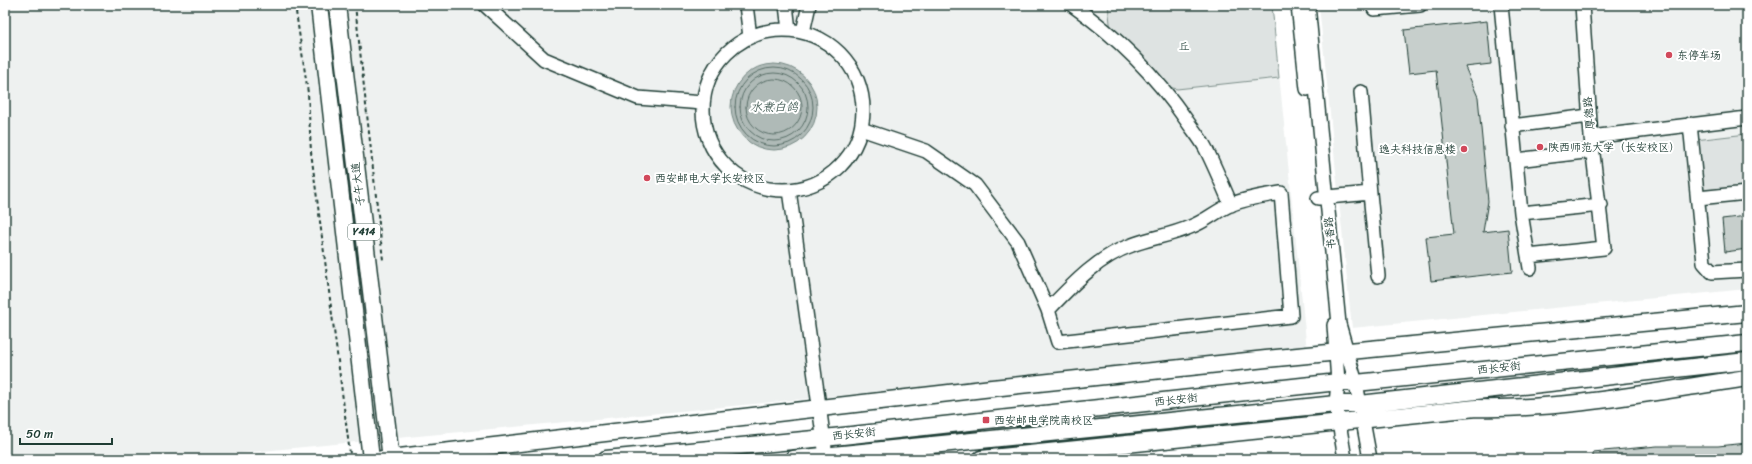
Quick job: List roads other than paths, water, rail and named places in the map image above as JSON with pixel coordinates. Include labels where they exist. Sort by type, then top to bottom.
[{"type":"main road","name":"子午大道","points":[[318,5],[366,458]]},
{"type":"main road","name":"子午大道","points":[[337,5],[388,459]]},
{"type":"main road","points":[[388,459],[820,408],[1341,352],[1747,313]]},
{"type":"main road","name":"西长安街","points":[[606,459],[824,438],[1338,382],[1356,383],[1747,343]]},
{"type":"main road","name":"西长安街","points":[[793,459],[1336,404],[1362,411],[1747,361]]},
{"type":"main road","points":[[981,459],[1339,422],[1362,411],[1510,408],[1621,398],[1747,378]]},
{"type":"street","points":[[485,5],[544,58],[638,98],[703,103]]},
{"type":"street","points":[[746,5],[750,37]]},
{"type":"street","points":[[786,5],[789,30]]},
{"type":"street","points":[[803,32],[809,5]]},
{"type":"street","points":[[1072,5],[1122,44],[1148,70],[1169,96],[1205,148],[1231,205]]},
{"type":"street","name":"书香路","points":[[1298,5],[1339,324],[1341,352],[1336,404],[1345,459]]},
{"type":"street","name":"书香路","points":[[1308,5],[1322,198]]},
{"type":"street","points":[[1374,7],[1420,5]]},
{"type":"street","points":[[1501,5],[1521,213],[1529,262],[1604,248],[1601,205],[1591,137]]},
{"type":"street","name":"厚德路","points":[[1582,5],[1591,137],[1747,118]]},
{"type":"street","points":[[789,30],[803,32],[826,42],[844,59],[857,80],[863,104],[861,129],[850,154],[830,174],[806,186],[789,190],[754,184],[732,172],[715,153],[705,130],[703,103],[707,84],[717,64],[732,48],[750,37],[769,31],[789,30]]},
{"type":"street","points":[[1361,92],[1378,276]]},
{"type":"street","points":[[1512,126],[1589,116]]},
{"type":"street","points":[[1690,124],[1704,263],[1712,272],[1719,273],[1747,270]]},
{"type":"street","points":[[861,129],[926,151],[975,185],[1018,242],[1048,310],[1058,342],[1291,316],[1280,194],[1252,197],[1231,205],[1189,228],[1130,245],[1111,255],[1087,272],[1048,310]]},
{"type":"street","points":[[1516,160],[1593,151]]},
{"type":"street","points":[[789,190],[826,456]]},
{"type":"street","points":[[1322,198],[1370,193]]},
{"type":"street","points":[[1698,198],[1747,193]]},
{"type":"street","points":[[1521,213],[1601,205]]},
{"type":"street","name":"书香路","points":[[1341,352],[1356,383],[1370,459]]},
{"type":"water","name":"水煮白鸽","points":[[774,64],[791,67],[805,76],[814,90],[817,107],[814,124],[805,138],[791,147],[774,150],[757,147],[743,138],[734,124],[731,107],[734,90],[743,76],[757,67]]},
{"type":"place","name":"东停车场","points":[[1669,55]]},
{"type":"place","name":"陕西师范大学（长安校区）","points":[[1540,147]]},
{"type":"place","name":"逸夫科技信息楼","points":[[1464,149]]},
{"type":"place","name":"西安邮电大学长安校区","points":[[647,178]]},
{"type":"place","name":"西安邮电学院南校区","points":[[986,420]]},
{"type":"park label","name":"丘","points":[[1184,46]]}]
